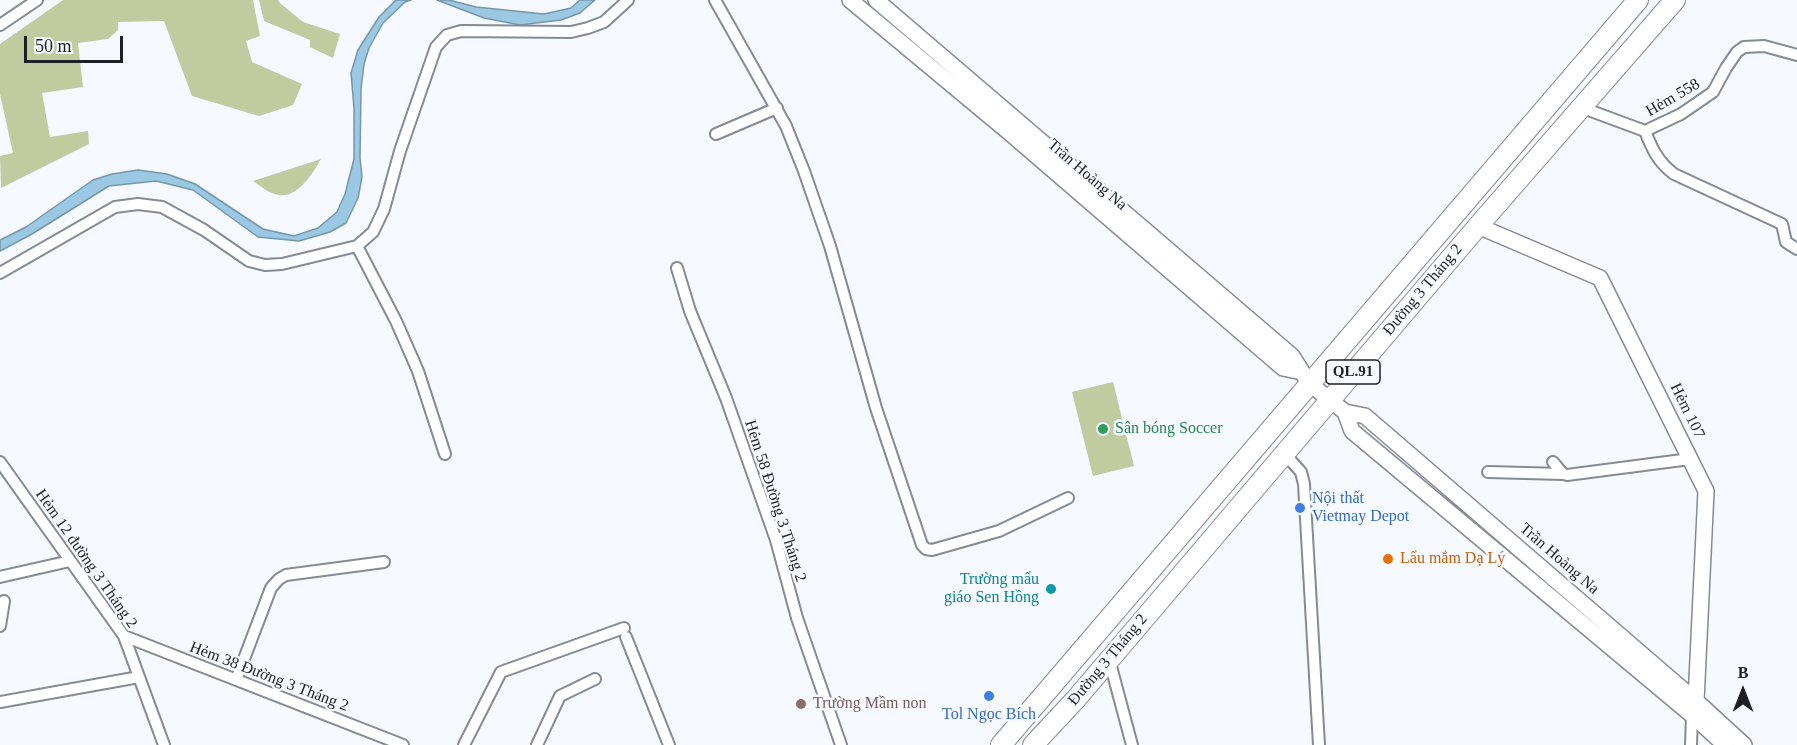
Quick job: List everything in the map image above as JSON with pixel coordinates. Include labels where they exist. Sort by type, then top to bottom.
[{"type":"highway","name":"Đường 3 Tháng 2","points":[[1001,745],[1305,378],[1638,0]]},
{"type":"highway","name":"Đường 3 Tháng 2","points":[[1033,745],[1076,699],[1284,453],[1337,406],[1478,226],[1676,0]]},
{"type":"main road","name":"Trần Hoàng Na","points":[[850,0],[1010,133],[1282,368],[1305,378],[1337,406],[1365,416],[1694,708],[1744,745]]},
{"type":"main road","name":"Trần Hoàng Na","points":[[876,0],[1292,356],[1305,378]]},
{"type":"main road","name":"Hẻm 107","points":[[1478,226],[1600,278],[1706,491],[1694,708]]},
{"type":"main road","name":"Trần Hoàng Na","points":[[1694,708],[1725,745]]},
{"type":"street","points":[[0,25],[37,0]]},
{"type":"street","points":[[0,273],[115,207],[138,204],[162,207],[204,230],[249,261],[265,265],[282,264],[357,246],[373,232],[384,209],[400,151],[436,47],[447,35],[461,31],[484,30],[571,32],[604,22],[628,0]]},
{"type":"street","points":[[715,0],[777,108],[797,153],[830,246],[876,408],[922,545],[932,550],[999,531],[1068,498]]},
{"type":"street","name":"Hẻm 558","points":[[1645,131],[1681,114],[1713,92],[1731,60],[1744,46],[1764,46],[1797,55]]},
{"type":"street","points":[[716,134],[777,108]]},
{"type":"street","points":[[1583,108],[1645,131],[1654,153],[1664,167],[1674,174],[1782,224],[1786,242],[1797,249]]},
{"type":"street","points":[[357,246],[396,321],[418,371],[445,454]]},
{"type":"street","name":"Hẻm 58 Đường 3 Tháng 2","points":[[677,268],[690,311],[726,398],[776,540],[797,618],[840,745]]},
{"type":"street","points":[[1284,453],[1301,472],[1304,484],[1319,745]]},
{"type":"street","points":[[1488,472],[1574,475],[1690,459]]},
{"type":"street","name":"Hẻm 12 đường 3 Tháng 2","points":[[0,462],[124,636],[164,745]]},
{"type":"street","points":[[1553,462],[1563,474]]},
{"type":"street","points":[[0,577],[70,561]]},
{"type":"street","points":[[236,680],[271,588],[279,579],[294,574],[384,562]]},
{"type":"street","points":[[0,626],[4,601]]},
{"type":"street","points":[[464,745],[501,672],[625,632],[669,745]]},
{"type":"street","name":"Hẻm 38 Đường 3 Tháng 2","points":[[124,636],[403,745]]},
{"type":"street","points":[[1108,659],[1132,745]]},
{"type":"street","points":[[0,702],[139,677]]},
{"type":"street","points":[[537,745],[560,696],[595,679]]},
{"type":"street","name":"Hẻm 107","points":[[1691,745],[1694,708]]},
{"type":"green space","points":[[63,0],[253,0],[260,36],[246,41],[252,62],[302,84],[293,105],[259,116],[192,96],[164,21],[118,22],[118,30],[108,39],[78,43],[83,87],[42,93],[50,137],[88,131],[89,144],[1,188],[0,156],[13,153],[0,94],[0,44]]},
{"type":"green space","points":[[259,0],[278,0],[303,22],[340,34],[333,58],[310,47],[310,40],[264,21]]},
{"type":"green space","points":[[321,159],[299,189],[286,195],[272,193],[253,181]]},
{"type":"green space","name":"Sân bóng Soccer","points":[[1113,382],[1134,466],[1093,476],[1072,392]]},
{"type":"water","points":[[396,0],[411,0],[405,2],[383,23],[369,48],[364,64],[361,89],[362,177],[358,198],[346,223],[330,232],[299,241],[258,237],[193,190],[156,181],[109,186],[0,251],[0,240],[26,227],[93,180],[138,170],[167,174],[195,184],[263,229],[294,236],[318,228],[337,212],[345,194],[354,159],[351,73],[358,50],[379,17]]},
{"type":"water","points":[[437,0],[449,0],[476,7],[544,14],[571,8],[580,0],[595,0],[580,13],[561,20],[520,25],[484,18]]},
{"type":"place","name":"Sân bóng Soccer","points":[[1103,429]]},
{"type":"place","name":"Nội thất Vietmay Depot","points":[[1300,508]]},
{"type":"place","name":"Lẩu mắm Dạ Lý","points":[[1388,559]]},
{"type":"place","name":"Trường mẩu giáo Sen Hồng","points":[[1051,589]]},
{"type":"place","name":"Tol Ngọc Bích","points":[[989,696]]},
{"type":"place","name":"Trường Mầm non","points":[[801,704]]}]
